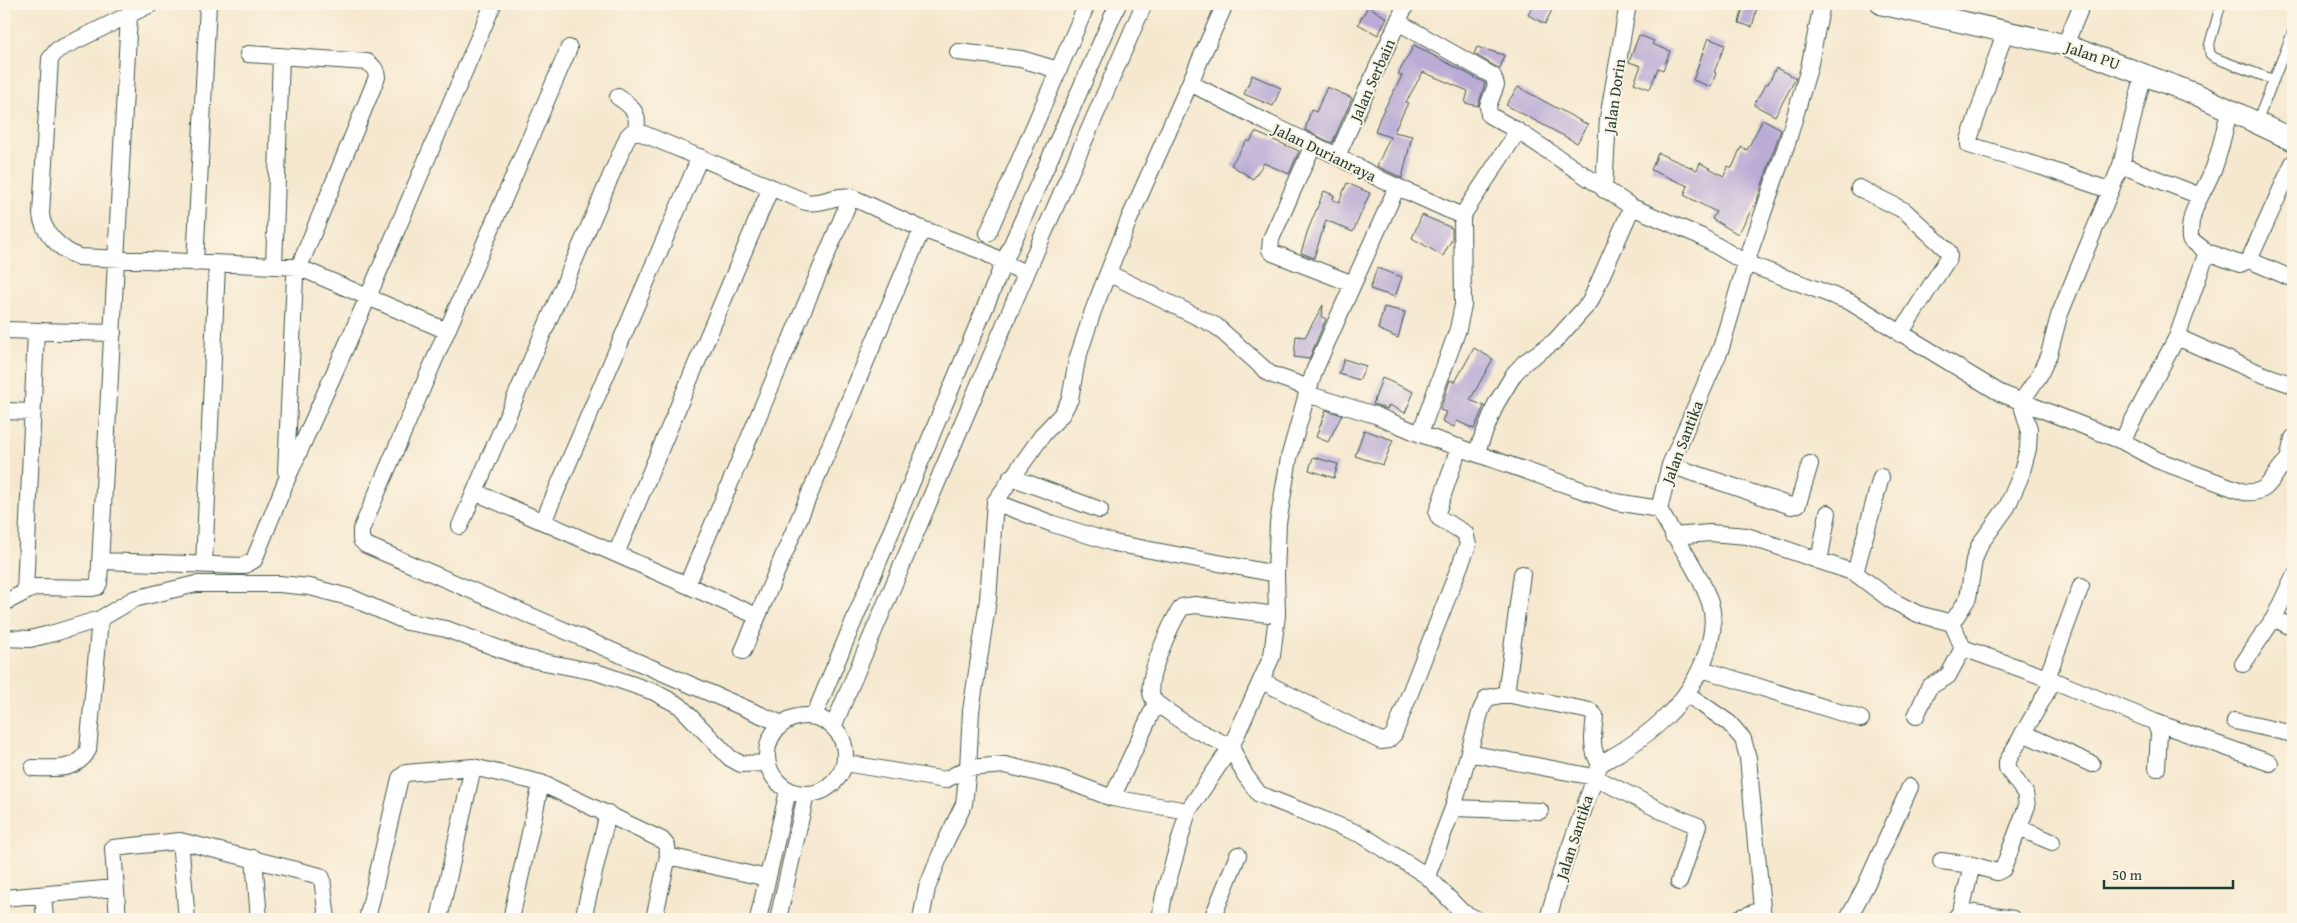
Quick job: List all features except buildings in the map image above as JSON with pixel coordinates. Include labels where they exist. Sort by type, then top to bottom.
[{"type":"street","points":[[151,4],[57,50],[50,59],[41,214],[42,224],[46,232],[71,254],[79,257],[298,267],[447,331]]},
{"type":"street","points":[[196,263],[208,4]]},
{"type":"street","points":[[101,561],[243,566],[254,560],[286,481],[368,297],[493,4]]},
{"type":"street","points":[[988,233],[1087,4]]},
{"type":"street","points":[[814,716],[1004,262],[1118,4]]},
{"type":"street","points":[[833,727],[1026,274],[1144,4]]},
{"type":"street","points":[[921,919],[927,888],[945,843],[964,804],[971,711],[988,600],[995,502],[1044,433],[1062,414],[1070,399],[1077,360],[1108,272],[1225,4]]},
{"type":"street","name":"Jalan Serbain","points":[[1337,156],[1406,4]]},
{"type":"street","name":"Jalan Dorin","points":[[1604,190],[1608,118],[1628,4]]},
{"type":"street","name":"Jalan Santika","points":[[1659,509],[1670,465],[1721,348],[1746,262],[1788,140],[1808,68],[1822,4]]},
{"type":"street","name":"Jalan PU","points":[[1882,4],[2065,45],[2144,73],[2230,109],[2293,140]]},
{"type":"street","points":[[2065,45],[2082,4]]},
{"type":"street","points":[[4,603],[34,587],[97,587],[101,561],[129,15]]},
{"type":"street","points":[[1398,22],[1493,76],[1496,85],[1487,111],[1489,114],[1518,131],[1604,190],[1632,207],[1700,236],[1746,262],[1850,302],[2000,393],[2122,441],[2158,460],[2244,492],[2256,493],[2272,483],[2281,466],[2291,461],[2293,438]]},
{"type":"street","points":[[2005,32],[1969,140],[1969,145],[2109,190]]},
{"type":"street","points":[[569,48],[361,530],[363,542],[366,545],[782,724]]},
{"type":"street","points":[[958,52],[1021,58],[1058,70]]},
{"type":"street","points":[[248,54],[366,62],[375,68],[377,77],[298,267],[293,290],[286,481]]},
{"type":"street","points":[[274,266],[281,56]]},
{"type":"street","points":[[1952,623],[1968,598],[1974,560],[1980,544],[2007,507],[2021,475],[2028,449],[2029,429],[2021,402],[2038,376],[2048,354],[2059,316],[2109,190],[2121,165],[2144,73]]},
{"type":"street","name":"Jalan Durianraya","points":[[1190,83],[1397,187],[1462,216]]},
{"type":"street","points":[[460,526],[628,136],[635,132],[638,122],[635,113],[632,108],[618,97]]},
{"type":"street","points":[[2230,109],[2214,168],[2192,212],[2189,225],[2190,239],[2207,252],[2240,264],[2249,260],[2293,163]]},
{"type":"street","points":[[1420,434],[1463,304],[1462,216],[1518,131]]},
{"type":"street","points":[[635,132],[811,203],[851,197],[1004,262],[1026,274]]},
{"type":"street","points":[[1313,145],[1270,242],[1270,250],[1280,256],[1353,284]]},
{"type":"street","points":[[543,522],[700,157]]},
{"type":"street","points":[[2121,165],[2200,196]]},
{"type":"street","points":[[616,554],[771,187]]},
{"type":"street","points":[[1160,919],[1164,895],[1188,811],[1231,747],[1272,656],[1277,615],[1278,524],[1289,458],[1315,369],[1397,187]]},
{"type":"street","points":[[1859,188],[1905,212],[1948,251],[1949,257],[1900,334]]},
{"type":"street","points":[[687,585],[851,197]]},
{"type":"street","points":[[1476,453],[1496,404],[1514,374],[1525,362],[1555,341],[1590,302],[1632,207]]},
{"type":"street","points":[[743,650],[922,228]]},
{"type":"street","points":[[2122,441],[2177,337],[2207,252]]},
{"type":"street","points":[[2249,260],[2293,279]]},
{"type":"street","points":[[204,566],[217,264]]},
{"type":"street","points":[[1108,272],[1216,326],[1270,374],[1308,391],[1375,415],[1420,434],[1616,502],[1659,509],[1710,604],[1712,620],[1711,642],[1702,669],[1688,694],[1650,732],[1597,770]]},
{"type":"street","points":[[4,330],[113,333]]},
{"type":"street","points":[[25,592],[36,331]]},
{"type":"street","points":[[2177,337],[2293,385]]},
{"type":"street","points":[[4,411],[33,412]]},
{"type":"street","points":[[1262,681],[1381,740],[1388,740],[1394,734],[1468,545],[1465,533],[1439,518],[1437,513],[1459,447]]},
{"type":"street","points":[[1670,465],[1791,506],[1798,504],[1810,464]]},
{"type":"street","points":[[1855,572],[1881,477]]},
{"type":"street","points":[[1011,478],[1100,510]]},
{"type":"street","points":[[475,492],[757,616]]},
{"type":"street","points":[[995,502],[1053,524],[1114,543],[1276,574]]},
{"type":"street","points":[[1819,561],[1828,513]]},
{"type":"street","points":[[1674,536],[1710,533],[1747,536],[1855,572],[1891,600],[1918,614],[1952,623],[1964,648],[2155,722],[2270,763]]},
{"type":"street","points":[[1506,694],[1522,574]]},
{"type":"street","points":[[2243,664],[2274,618],[2293,578]]},
{"type":"street","points":[[4,638],[30,639],[100,619],[134,600],[196,584],[279,584],[310,587],[352,598],[407,622],[446,629],[524,658],[596,672],[654,692],[680,706],[730,758],[741,764],[767,763]]},
{"type":"street","points":[[1941,861],[1972,865],[1997,872],[2003,869],[2027,806],[2025,793],[2006,768],[2011,753],[2050,680],[2081,586]]},
{"type":"street","points":[[1277,615],[1195,605],[1182,607],[1174,619],[1151,678],[1150,692],[1156,703],[1190,727],[1231,747],[1245,775],[1259,794],[1362,835],[1427,876],[1466,917]]},
{"type":"street","points":[[2274,618],[2293,628]]},
{"type":"street","points":[[33,768],[69,768],[83,760],[88,750],[100,619]]},
{"type":"street","points":[[1916,716],[1929,687],[1948,676],[1964,648]]},
{"type":"street","points":[[1702,669],[1862,719]]},
{"type":"street","points":[[1427,876],[1453,808],[1481,710],[1487,698],[1506,694],[1590,711],[1595,716],[1592,744],[1597,770]]},
{"type":"street","points":[[1688,694],[1729,723],[1743,739],[1748,758],[1762,915],[1737,919]]},
{"type":"street","points":[[1112,798],[1156,703]]},
{"type":"street","points":[[797,716],[814,716],[833,727],[844,744],[845,763],[837,780],[823,791],[806,795],[788,791],[774,779],[767,763],[769,741],[782,724],[797,716]]},
{"type":"street","points":[[2235,721],[2293,734]]},
{"type":"street","points":[[2155,722],[2159,733],[2157,768]]},
{"type":"street","points":[[2023,733],[2092,764]]},
{"type":"street","points":[[1469,753],[1597,770],[1662,811],[1698,826],[1679,882]]},
{"type":"street","points":[[845,763],[945,780],[968,768],[1005,765],[1060,778],[1112,798],[1188,811]]},
{"type":"street","points":[[439,919],[473,767]]},
{"type":"street","points":[[367,919],[403,774],[473,767],[542,782],[662,840],[667,846],[668,856],[654,919]]},
{"type":"street","name":"Jalan Santika","points":[[1548,919],[1561,872],[1597,770]]},
{"type":"street","points":[[511,919],[542,782]]},
{"type":"street","points":[[1848,919],[1910,788]]},
{"type":"street","points":[[758,919],[788,791]]},
{"type":"street","points":[[778,919],[806,795]]},
{"type":"street","points":[[1453,808],[1540,812]]},
{"type":"street","points":[[583,919],[608,813]]},
{"type":"street","points":[[2019,828],[2052,842]]},
{"type":"street","points":[[180,841],[187,919]]},
{"type":"street","points":[[118,919],[113,848],[180,841],[320,876],[322,878],[327,919]]},
{"type":"street","points":[[1212,919],[1238,855]]},
{"type":"street","points":[[668,856],[767,878]]},
{"type":"street","points":[[254,858],[259,919]]},
{"type":"street","points":[[1972,865],[1958,915],[2013,919]]},
{"type":"street","points":[[4,898],[115,888]]},
{"type":"street","points":[[43,895],[45,919]]},
{"type":"lane","points":[[2221,4],[2209,46],[2210,54],[2215,58],[2274,80]]},
{"type":"lane","points":[[2257,122],[2293,31]]}]
